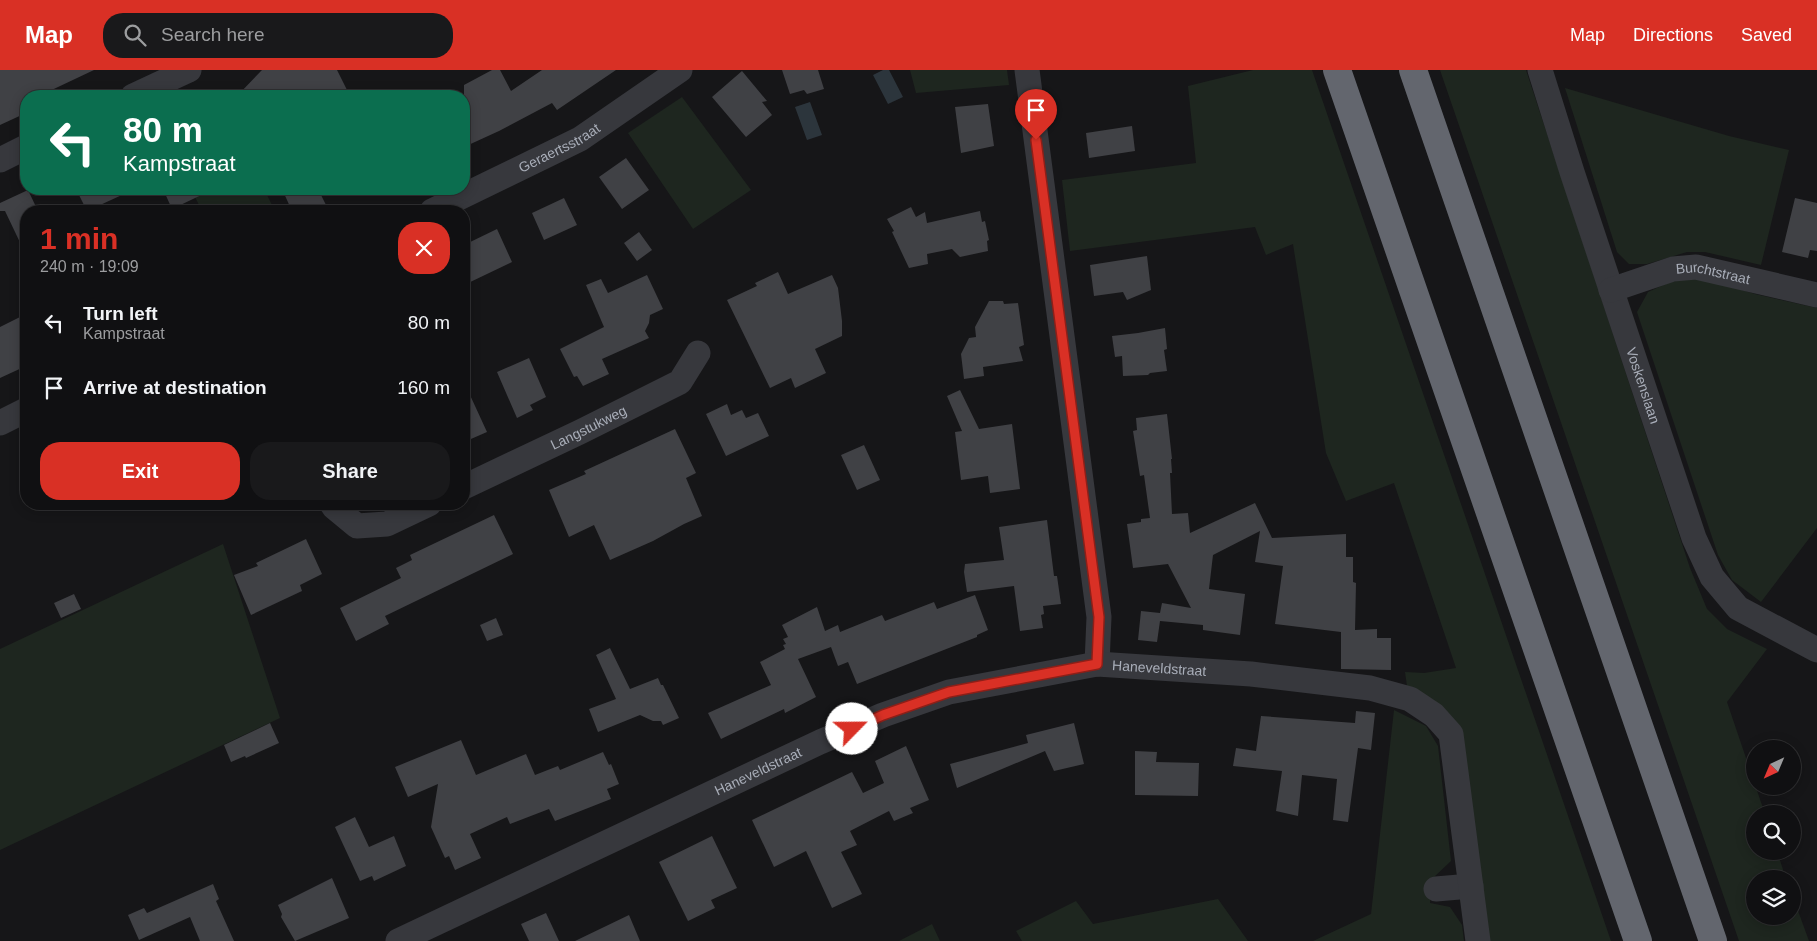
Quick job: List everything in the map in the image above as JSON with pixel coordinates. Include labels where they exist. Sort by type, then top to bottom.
[{"type":"highway","points":[[1337,70],[1638,941]]},
{"type":"highway","points":[[1412,70],[1713,941]]},
{"type":"street","points":[[146,90],[188,70]]},
{"type":"street","name":"Geraertsstraat","points":[[470,193],[580,139],[680,70]]},
{"type":"street","points":[[1027,70],[1099,617],[1097,664]]},
{"type":"street","name":"Voskenslaan","points":[[1540,70],[1694,538],[1712,577],[1738,608],[1817,650]]},
{"type":"street","points":[[0,160],[20,150]]},
{"type":"street","name":"Geraertsstraat","points":[[444,205],[465,195]]},
{"type":"street","name":"Burchtstraat","points":[[1611,290],[1673,269],[1696,267],[1817,295]]},
{"type":"street","name":"Langstukweg","points":[[470,484],[680,382],[698,353]]},
{"type":"street","points":[[0,423],[20,413]]},
{"type":"street","points":[[338,510],[357,526],[387,524],[416,510]]},
{"type":"street","name":"Haneveldstraat","points":[[398,941],[883,715],[949,692],[1097,664],[1252,674],[1360,686],[1410,699],[1434,715],[1451,734],[1478,941]]},
{"type":"street","points":[[1436,889],[1471,886]]},
{"type":"shaded area","points":[[883,70],[889,70],[903,97],[888,104],[873,75]]},
{"type":"shaded area","points":[[910,70],[1007,70],[1009,85],[916,93]]},
{"type":"shaded area","points":[[1253,70],[1312,70],[1611,941],[1490,941],[1447,713],[1434,700],[1407,686],[1405,672],[1424,673],[1456,668],[1394,483],[1346,501],[1326,453],[1293,244],[1266,255],[1255,227],[1070,251],[1062,180],[1196,163],[1188,86]]},
{"type":"shaded area","points":[[1440,70],[1526,70],[1690,568],[1707,609],[1727,629],[1767,649],[1727,702],[1746,758],[1746,795],[1759,795],[1762,805],[1746,805],[1746,860],[1780,860],[1783,870],[1746,870],[1746,925],[1801,925],[1801,919],[1809,941],[1739,941]]},
{"type":"shaded area","points":[[1565,88],[1729,136],[1789,150],[1761,265],[1705,252],[1687,252],[1647,264],[1629,264],[1617,252]]},
{"type":"shaded area","points":[[682,97],[751,190],[693,229],[628,133]]},
{"type":"shaded area","points":[[810,102],[822,135],[807,140],[795,107]]},
{"type":"shaded area","points":[[194,195],[267,195],[272,205],[199,205]]},
{"type":"shaded area","points":[[1700,277],[1755,294],[1817,308],[1817,528],[1761,602],[1732,580],[1718,555],[1637,312],[1648,292],[1670,282]]},
{"type":"shaded area","points":[[223,544],[280,718],[0,850],[0,649]]},
{"type":"shaded area","points":[[1394,710],[1426,726],[1438,746],[1451,861],[1433,878],[1430,903],[1450,907],[1462,925],[1464,941],[1313,941],[1371,914]]},
{"type":"shaded area","points":[[1218,899],[1248,941],[1022,941],[1016,931],[1076,901],[1093,924]]},
{"type":"shaded area","points":[[932,924],[940,941],[899,941]]},
{"type":"building","points":[[0,70],[94,70],[52,90],[20,90],[20,116],[0,125]]},
{"type":"building","points":[[262,70],[337,70],[347,90],[243,90]]},
{"type":"building","points":[[492,70],[500,70],[511,91],[542,70],[616,70],[557,110],[552,103],[470,144],[470,90],[464,90],[464,85]]},
{"type":"building","points":[[782,70],[818,70],[824,89],[807,94],[804,90],[790,94]]},
{"type":"building","points":[[742,71],[767,101],[762,102],[772,115],[746,137],[712,97]]},
{"type":"building","points":[[988,104],[994,146],[961,153],[955,107]]},
{"type":"building","points":[[1132,126],[1135,151],[1089,158],[1086,133]]},
{"type":"building","points":[[626,158],[649,190],[622,209],[599,177]]},
{"type":"building","points":[[20,194],[30,195],[35,205],[20,205],[20,242],[5,211],[0,211],[0,203]]},
{"type":"building","points":[[79,195],[122,195],[100,205],[84,205]]},
{"type":"building","points":[[166,195],[201,195],[180,205],[170,205]]},
{"type":"building","points":[[285,195],[321,195],[326,205],[289,205]]},
{"type":"building","points":[[564,198],[577,225],[544,240],[532,213]]},
{"type":"building","points":[[1795,198],[1817,203],[1817,251],[1810,250],[1808,258],[1782,252]]},
{"type":"building","points":[[911,207],[916,217],[925,212],[927,223],[980,211],[982,222],[985,221],[989,240],[987,241],[988,251],[960,257],[952,249],[927,254],[928,264],[909,268],[887,219]]},
{"type":"building","points":[[497,229],[512,262],[470,282],[470,242]]},
{"type":"building","points":[[639,232],[652,250],[637,261],[624,243]]},
{"type":"building","points":[[1147,256],[1151,290],[1127,300],[1123,292],[1094,296],[1090,265]]},
{"type":"building","points":[[778,272],[788,294],[832,275],[838,288],[842,336],[815,349],[826,373],[795,388],[791,378],[770,388],[727,300],[757,286],[755,283]]},
{"type":"building","points":[[647,275],[663,309],[650,315],[645,331],[649,338],[602,359],[609,374],[583,386],[577,376],[574,377],[560,349],[604,327],[586,285],[601,279],[608,293]]},
{"type":"building","points":[[989,301],[1003,301],[1004,304],[1018,303],[1024,345],[1019,347],[1023,361],[983,367],[984,376],[964,379],[961,354],[969,338],[976,337],[975,327]]},
{"type":"building","points":[[20,317],[20,369],[0,378],[0,327]]},
{"type":"building","points":[[1165,328],[1167,349],[1164,350],[1167,371],[1150,373],[1148,375],[1123,376],[1122,356],[1115,357],[1112,336]]},
{"type":"building","points":[[529,358],[546,397],[530,405],[533,410],[517,418],[497,372]]},
{"type":"building","points":[[960,390],[979,429],[1012,424],[1020,489],[990,493],[988,476],[961,480],[955,432],[962,431],[947,396]]},
{"type":"building","points":[[470,395],[487,432],[470,439]]},
{"type":"building","points":[[727,404],[731,415],[742,410],[746,418],[758,413],[769,436],[726,456],[706,414]]},
{"type":"building","points":[[1167,414],[1172,459],[1172,473],[1170,473],[1172,514],[1188,513],[1190,533],[1255,503],[1272,538],[1346,534],[1346,557],[1353,557],[1353,582],[1356,583],[1355,630],[1377,629],[1377,638],[1391,638],[1391,670],[1341,669],[1341,632],[1275,624],[1283,566],[1255,562],[1260,531],[1213,555],[1209,589],[1245,594],[1240,635],[1203,630],[1203,625],[1160,621],[1157,642],[1138,640],[1141,611],[1160,613],[1162,603],[1191,608],[1168,564],[1133,568],[1127,524],[1141,522],[1141,519],[1150,518],[1144,475],[1140,476],[1133,431],[1137,430],[1136,418]]},
{"type":"building","points":[[675,429],[696,473],[686,478],[702,516],[610,560],[594,525],[569,537],[549,490],[586,474],[584,471]]},
{"type":"building","points":[[864,445],[880,480],[857,490],[841,455]]},
{"type":"building","points":[[494,515],[513,554],[385,616],[389,624],[356,641],[340,608],[401,578],[396,568],[412,560],[410,555]]},
{"type":"building","points":[[1047,520],[1054,576],[1057,576],[1061,604],[1043,606],[1044,614],[1041,615],[1043,628],[1020,631],[1014,586],[967,592],[964,572],[965,564],[1004,560],[999,527]]},
{"type":"building","points":[[306,539],[322,574],[300,585],[302,591],[251,615],[234,575],[258,566],[256,563]]},
{"type":"building","points":[[74,594],[81,609],[61,618],[54,603]]},
{"type":"building","points":[[975,595],[988,630],[977,635],[977,637],[857,684],[848,662],[838,666],[831,647],[798,659],[816,697],[785,713],[784,709],[721,739],[708,713],[771,685],[760,662],[785,649],[783,645],[786,644],[783,639],[788,637],[782,625],[817,607],[825,631],[838,625],[840,632],[882,615],[885,621],[934,602],[937,609]]},
{"type":"building","points":[[496,618],[503,635],[487,641],[480,625]]},
{"type":"building","points":[[610,648],[630,689],[658,678],[679,718],[663,725],[661,721],[653,721],[640,715],[598,732],[589,709],[616,699],[596,655]]},
{"type":"building","points":[[1356,711],[1375,713],[1371,750],[1358,748],[1348,822],[1333,820],[1337,779],[1302,775],[1298,816],[1276,811],[1282,771],[1233,766],[1236,748],[1256,751],[1261,716],[1355,723]]},
{"type":"building","points":[[270,723],[279,743],[246,758],[245,756],[231,762],[224,745]]},
{"type":"building","points":[[1074,723],[1084,764],[1054,771],[1045,751],[957,788],[950,764],[1028,743],[1026,735]]},
{"type":"building","points":[[461,740],[476,775],[526,754],[535,775],[558,766],[560,770],[603,752],[609,765],[611,764],[619,784],[607,789],[611,799],[555,821],[549,809],[510,824],[507,817],[470,834],[481,858],[455,870],[449,856],[445,858],[431,827],[438,784],[408,797],[395,767]]},
{"type":"building","points":[[906,746],[929,800],[910,808],[913,813],[894,821],[889,811],[850,831],[857,845],[841,852],[862,894],[832,908],[806,851],[774,867],[752,820],[852,772],[863,793],[884,783],[875,761]]},
{"type":"building","points":[[1135,751],[1157,752],[1156,762],[1199,763],[1198,796],[1135,795]]},
{"type":"building","points":[[355,817],[369,847],[394,836],[406,866],[374,881],[372,876],[360,881],[335,827]]},
{"type":"building","points":[[712,836],[737,888],[711,900],[715,908],[688,921],[659,862]]},
{"type":"building","points":[[332,878],[349,918],[295,941],[281,917],[282,914],[278,905]]},
{"type":"building","points":[[213,884],[219,899],[216,901],[234,941],[200,941],[190,917],[139,940],[128,915],[144,908],[147,913]]},
{"type":"building","points":[[546,913],[559,941],[529,941],[521,924]]},
{"type":"building","points":[[629,915],[640,941],[575,941]]},
{"type":"route","points":[[852,729],[883,715],[949,692],[1097,664],[1099,617],[1036,140]]}]
